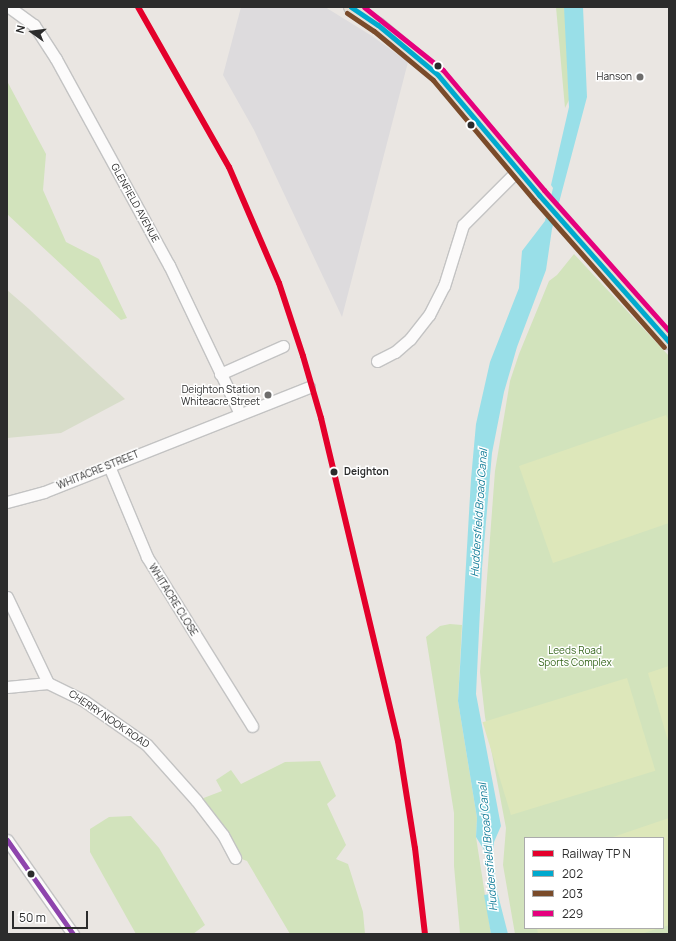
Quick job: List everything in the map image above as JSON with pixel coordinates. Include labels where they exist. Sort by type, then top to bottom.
[{"type":"main road","points":[[352,7],[378,25],[438,75],[539,195],[669,342]]},
{"type":"street","name":"GLENFIELD AVENUE","points":[[9,7],[34,25],[56,59],[169,265],[240,414]]},
{"type":"street","points":[[377,361],[395,352],[410,339],[429,315],[444,286],[463,225],[518,170]]},
{"type":"street","points":[[220,374],[283,346]]},
{"type":"street","points":[[240,414],[309,387]]},
{"type":"street","name":"WHITACRE STREET","points":[[7,502],[44,492],[210,424],[240,414]]},
{"type":"street","name":"WHITACRE CLOSE","points":[[109,466],[146,557],[252,726]]},
{"type":"street","points":[[7,597],[48,683],[7,687]]},
{"type":"street","name":"CHERRY NOOK ROAD","points":[[48,683],[83,700],[147,744],[196,800],[223,835],[235,858]]},
{"type":"street","points":[[7,840],[73,934]]},
{"type":"shaded area","points":[[241,7],[325,7],[372,36],[408,62],[342,317],[254,130],[223,75]]},
{"type":"green space","points":[[556,7],[564,7],[565,13],[569,100],[565,108]]},
{"type":"green space","points":[[7,81],[46,154],[43,190],[66,242],[99,259],[127,318],[121,320],[7,214]]},
{"type":"green space","name":"Leeds Road Sports Complex","points":[[574,254],[669,356],[669,934],[515,934],[503,865],[506,828],[485,717],[480,672],[495,471],[510,381],[519,354],[549,281],[557,275]]},
{"type":"green space","points":[[7,290],[125,399],[61,433],[7,438]]},
{"type":"green space","points":[[666,415],[669,422],[669,523],[553,563],[519,466]]},
{"type":"green space","points":[[450,624],[462,625],[458,701],[477,818],[476,837],[491,934],[460,934],[454,866],[454,813],[426,637],[440,626]]},
{"type":"green space","points":[[669,666],[669,744],[648,673]]},
{"type":"green space","points":[[627,678],[655,771],[511,815],[483,722]]},
{"type":"green space","points":[[320,761],[336,796],[327,804],[346,845],[336,859],[348,864],[363,912],[365,934],[290,934],[247,861],[239,858],[201,799],[222,791],[216,780],[231,770],[241,784],[285,762]]},
{"type":"green space","points":[[131,816],[159,848],[205,925],[193,934],[136,934],[90,852],[90,829],[109,817]]},
{"type":"green space","points":[[669,818],[669,925],[664,927],[664,837],[613,837]]},
{"type":"green space","points":[[537,929],[656,929],[641,934],[538,934]]},
{"type":"water","name":"Huddersfield Broad Canal","points":[[564,7],[583,7],[587,97],[552,229],[546,270],[517,347],[504,392],[492,453],[482,568],[476,694],[501,826],[494,842],[493,854],[497,891],[508,934],[491,934],[484,895],[490,894],[486,853],[476,837],[477,818],[458,701],[471,479],[476,424],[490,362],[519,288],[522,251],[545,221],[553,188],[551,185],[569,107]]},
{"type":"transit line","points":[[138,7],[229,167],[279,283],[303,356],[321,418],[398,741],[415,848],[425,934]]},
{"type":"transit line","name":"202","points":[[351,7],[378,25],[438,75],[539,195],[669,342]]},
{"type":"transit line","name":"229","points":[[364,7],[443,70],[544,190],[669,331]]},
{"type":"transit line","name":"203","points":[[347,13],[374,31],[433,80],[534,200],[664,347]]},
{"type":"transit line","points":[[7,840],[73,934]]},
{"type":"place","name":"Hanson","points":[[640,77]]},
{"type":"place","name":"Deighton Station Whiteacre Street","points":[[268,395]]},
{"type":"place","name":"Deighton","points":[[334,472]]}]
